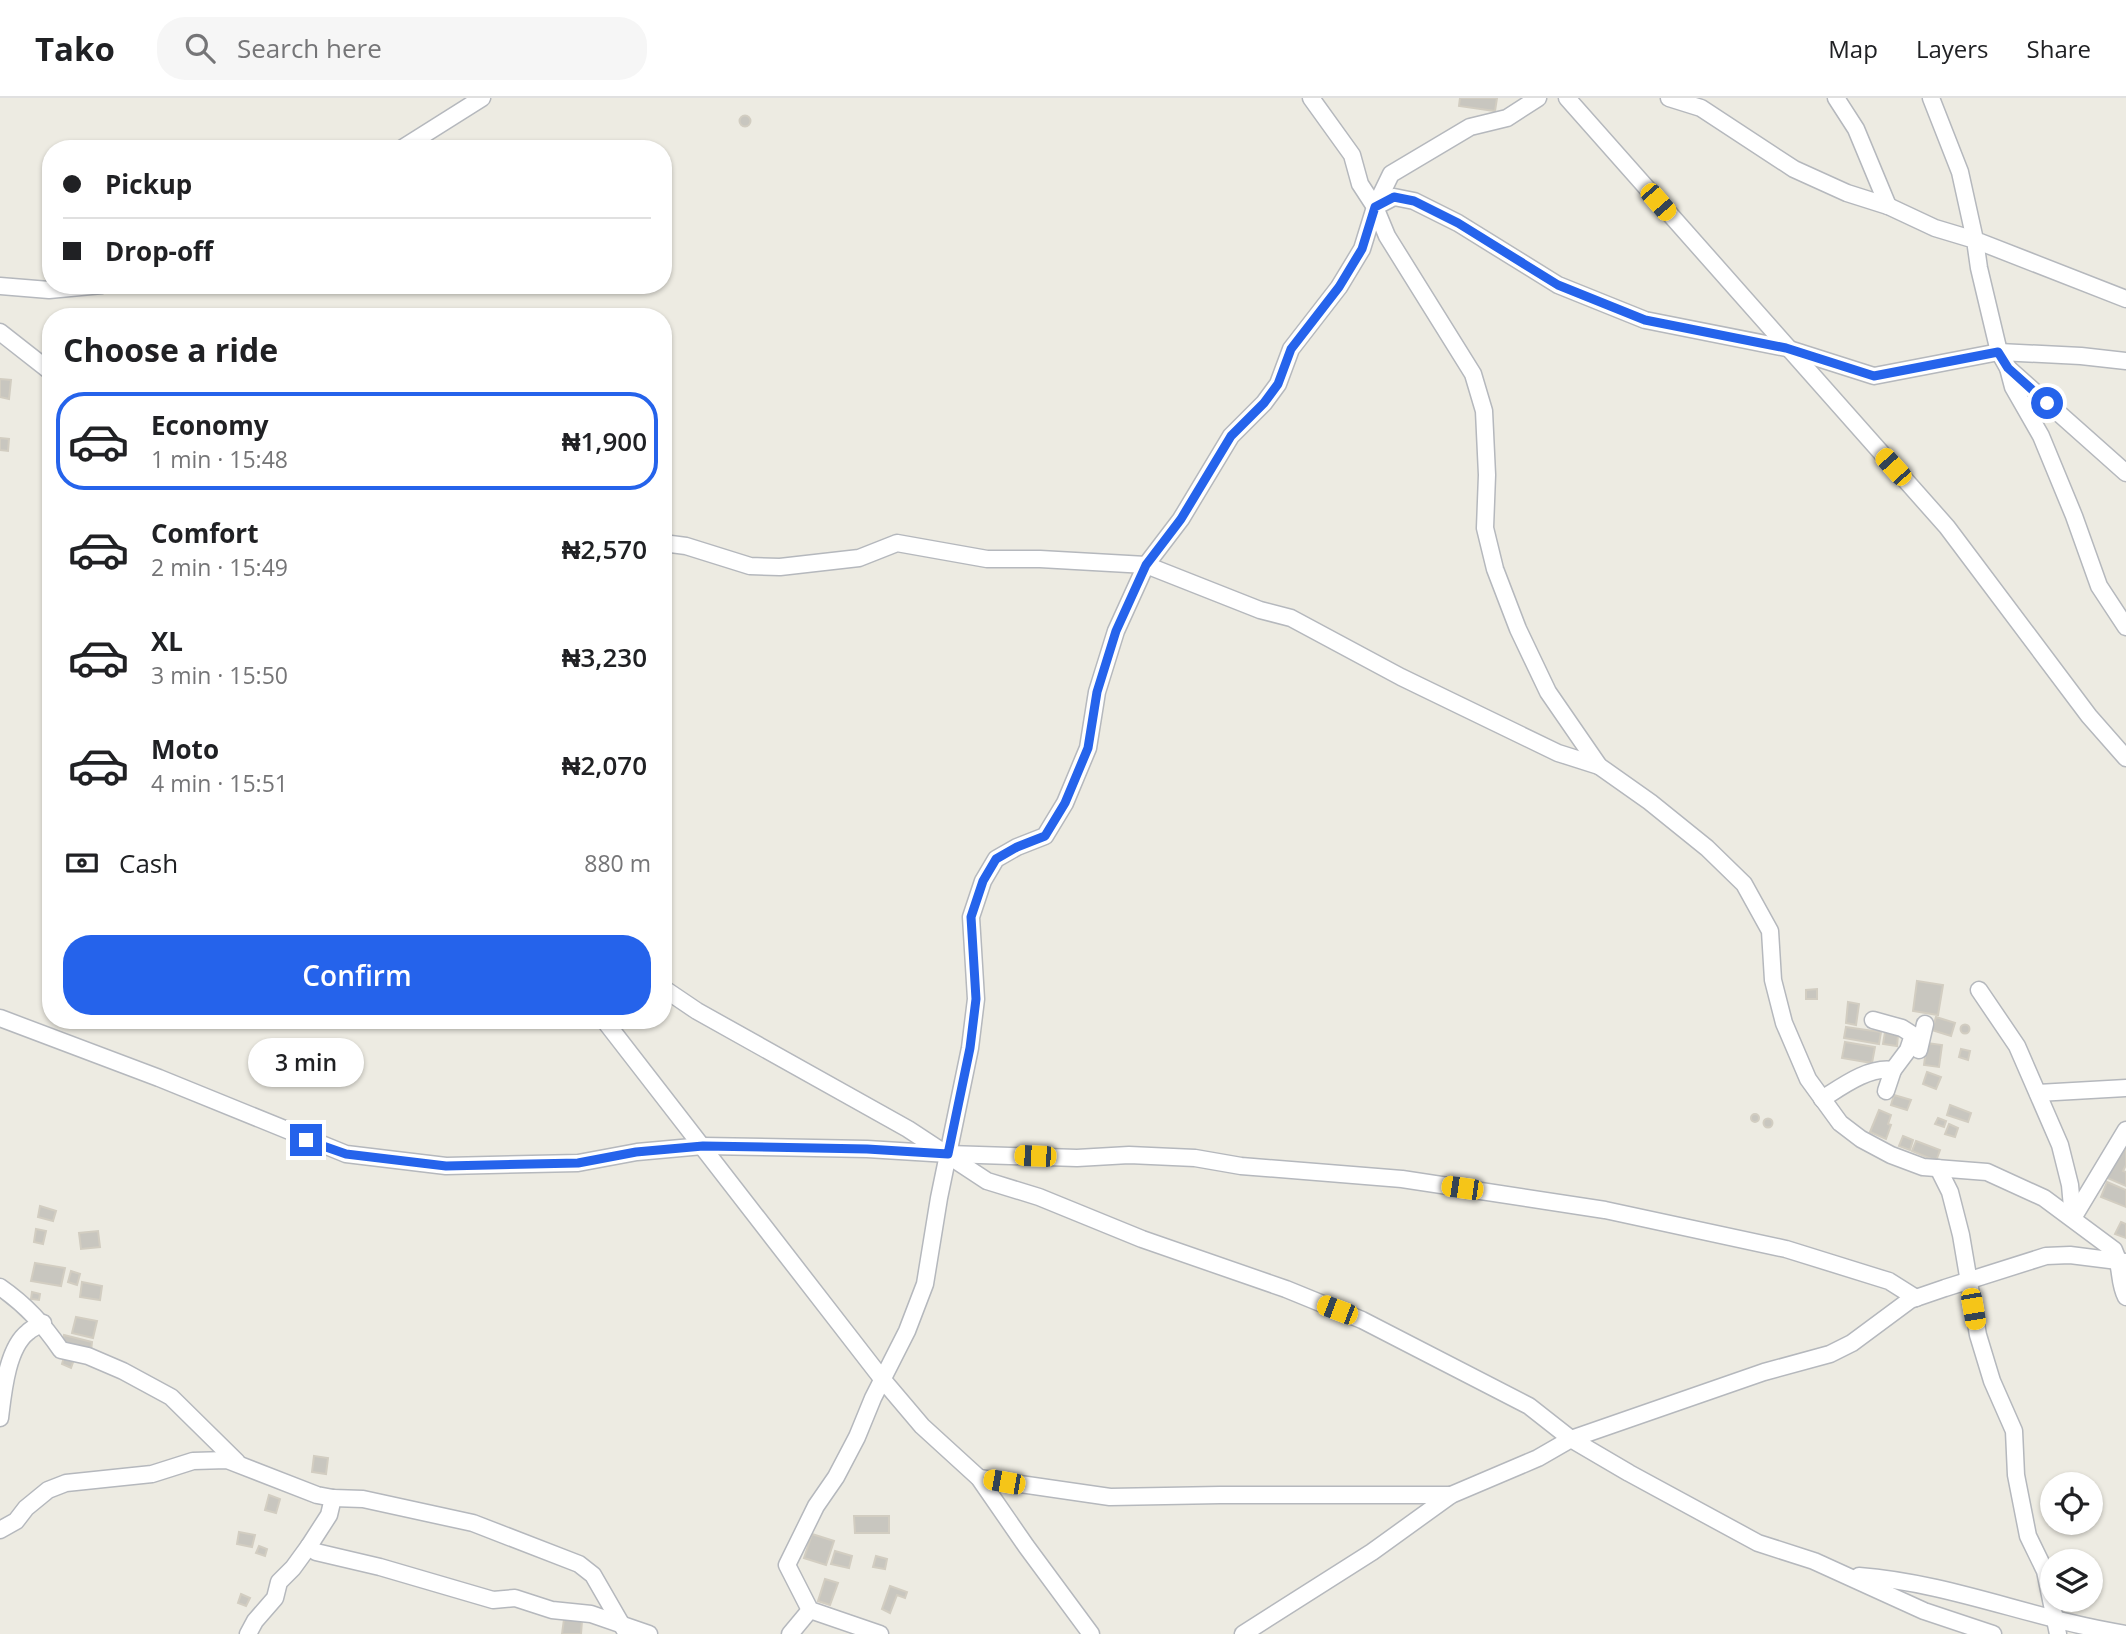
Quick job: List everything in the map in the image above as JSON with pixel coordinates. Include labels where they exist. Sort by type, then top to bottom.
[{"type":"street","points":[[415,140],[482,98]]},
{"type":"street","points":[[1311,98],[1352,155],[1360,184],[1375,207],[1387,236],[1473,374],[1484,411],[1487,475],[1485,528],[1495,569],[1518,629],[1548,692],[1599,766]]},
{"type":"street","points":[[880,1634],[853,1633],[810,1610],[787,1565],[816,1506],[836,1477],[857,1437],[873,1398],[907,1331],[925,1284],[970,1048],[976,999],[971,917],[983,881],[996,859],[1045,836],[1065,803],[1088,748],[1097,692],[1116,631],[1146,565],[1181,519],[1231,436],[1264,403],[1278,384],[1291,349],[1339,287],[1362,249],[1375,207],[1391,174],[1470,127],[1507,118],[1538,98]]},
{"type":"street","points":[[1567,98],[1947,527],[2088,716],[2126,758]]},
{"type":"street","points":[[1669,98],[1701,108],[1794,169],[1847,193],[1888,206],[1935,228],[1975,240],[2126,299]]},
{"type":"street","points":[[1836,98],[1856,129],[1888,206]]},
{"type":"street","points":[[1931,98],[1960,172],[1998,352],[2008,368],[2126,473]]},
{"type":"street","points":[[1375,207],[1394,197],[1414,201],[1458,223],[1558,285],[1645,320],[1786,348],[1874,376],[1998,352],[2126,361]]},
{"type":"street","points":[[0,286],[42,289]]},
{"type":"street","points":[[0,331],[42,365]]},
{"type":"street","points":[[2008,368],[2013,387],[2040,436],[2074,516],[2099,586],[2126,627]]},
{"type":"street","points":[[672,544],[750,566],[780,567],[859,558],[897,543],[987,559],[1146,565],[1260,610],[1292,618],[1401,677],[1558,753],[1599,766],[1650,802],[1707,848],[1744,884],[1770,931],[1773,980],[1784,1023],[1808,1079],[1840,1123],[1861,1139],[1891,1155],[1923,1167],[1987,1172],[2044,1198],[2114,1250],[2123,1261],[2121,1288],[2126,1297]]},
{"type":"street","points":[[1979,990],[2017,1046],[2060,1145],[2070,1185],[2073,1218]]},
{"type":"street","points":[[672,995],[948,1154],[987,1181],[1039,1197],[1142,1239],[1362,1320],[1529,1406],[1571,1438],[1629,1474],[1758,1543],[1814,1562],[1924,1611],[1993,1634]]},
{"type":"street","points":[[0,1018],[159,1078],[346,1154],[446,1166],[578,1163],[636,1152],[703,1146],[1195,1158],[1241,1166],[1402,1179],[1605,1210],[1731,1235],[1786,1249],[1889,1281],[1916,1298]]},
{"type":"street","points":[[1873,1020],[1902,1028],[1913,1035],[1886,1091]]},
{"type":"street","points":[[1822,1099],[1861,1077],[1914,1059],[1925,1024]]},
{"type":"street","points":[[611,1029],[883,1380],[922,1426],[979,1478],[1091,1634]]},
{"type":"street","points":[[2038,1093],[2126,1088]]},
{"type":"street","points":[[2073,1218],[2126,1130]]},
{"type":"street","points":[[1938,1168],[1950,1192],[1961,1236],[1978,1335],[1992,1381],[2014,1431],[2016,1475],[2028,1536],[2045,1571],[2057,1627]]},
{"type":"street","points":[[1243,1634],[1372,1552],[1451,1495],[1538,1458],[1571,1438],[1764,1372],[1830,1354],[1852,1343],[1916,1298],[2046,1256],[2070,1255],[2123,1261]]},
{"type":"street","points":[[0,1287],[22,1302],[43,1323],[61,1350],[88,1356],[171,1397],[242,1467]]},
{"type":"street","points":[[0,1418],[12,1355],[26,1333],[43,1323]]},
{"type":"street","points":[[0,1530],[16,1521],[26,1508],[48,1490],[66,1483],[152,1474],[193,1461],[227,1460],[317,1495],[363,1499],[473,1523],[579,1564],[593,1575],[625,1629]]},
{"type":"street","points":[[979,1478],[1110,1497],[1451,1495]]},
{"type":"street","points":[[248,1634],[255,1621],[275,1598],[279,1582],[309,1546],[328,1515],[333,1498]]},
{"type":"street","points":[[309,1546],[316,1552],[338,1559],[380,1567],[493,1600],[515,1598],[552,1610],[590,1615],[625,1629],[649,1634]]},
{"type":"street","points":[[1845,1575],[1937,1586],[2057,1627],[2126,1634]]},
{"type":"street","points":[[790,1634],[810,1610]]},
{"type":"building","points":[[1460,98],[1497,98],[1495,111],[1459,106]]},
{"type":"building","points":[[745,115],[751,121],[745,127],[739,121]]},
{"type":"building","points":[[0,379],[11,380],[9,399],[0,397]]},
{"type":"building","points":[[0,438],[9,439],[8,451],[0,450]]},
{"type":"building","points":[[1917,981],[1943,985],[1938,1015],[1913,1011]]},
{"type":"building","points":[[1817,989],[1817,999],[1806,999],[1806,990]]},
{"type":"building","points":[[1848,1002],[1859,1004],[1856,1025],[1846,1023]]},
{"type":"building","points":[[1936,1017],[1955,1023],[1951,1036],[1932,1030]]},
{"type":"building","points":[[1965,1024],[1970,1029],[1965,1034],[1960,1029]]},
{"type":"building","points":[[1846,1027],[1881,1032],[1879,1044],[1844,1038]]},
{"type":"building","points":[[1885,1032],[1898,1035],[1897,1046],[1883,1044]]},
{"type":"building","points":[[1845,1042],[1875,1047],[1872,1063],[1842,1058]]},
{"type":"building","points":[[1927,1043],[1942,1045],[1939,1067],[1924,1065]]},
{"type":"building","points":[[1961,1049],[1970,1051],[1968,1060],[1959,1057]]},
{"type":"building","points":[[1927,1072],[1941,1077],[1936,1089],[1923,1084]]},
{"type":"building","points":[[1894,1095],[1911,1100],[1907,1110],[1891,1105]]},
{"type":"building","points":[[1950,1105],[1971,1113],[1968,1122],[1947,1115]]},
{"type":"building","points":[[1879,1110],[1891,1115],[1886,1139],[1870,1132]]},
{"type":"building","points":[[1755,1114],[1759,1118],[1755,1122],[1751,1118]]},
{"type":"building","points":[[1768,1118],[1773,1123],[1768,1128],[1763,1123]]},
{"type":"building","points":[[1938,1118],[1946,1121],[1944,1127],[1935,1124]]},
{"type":"building","points":[[1949,1124],[1958,1128],[1955,1137],[1945,1134]]},
{"type":"building","points":[[1903,1136],[1913,1140],[1910,1150],[1899,1146]]},
{"type":"building","points":[[2126,1138],[2126,1165],[2123,1171],[2126,1172],[2126,1186],[2103,1176]]},
{"type":"building","points":[[1916,1141],[1940,1150],[1936,1161],[1912,1151]]},
{"type":"building","points":[[2107,1182],[2126,1190],[2126,1207],[2101,1197]]},
{"type":"building","points":[[40,1206],[56,1211],[53,1221],[38,1217]]},
{"type":"building","points":[[2121,1222],[2126,1224],[2126,1238],[2115,1234]]},
{"type":"building","points":[[36,1229],[46,1231],[43,1244],[34,1242]]},
{"type":"building","points":[[98,1231],[100,1247],[81,1249],[79,1233]]},
{"type":"building","points":[[35,1263],[65,1268],[61,1286],[31,1281]]},
{"type":"building","points":[[71,1271],[80,1274],[77,1285],[68,1282]]},
{"type":"building","points":[[82,1282],[102,1286],[100,1300],[80,1297]]},
{"type":"building","points":[[32,1292],[40,1294],[39,1300],[31,1299]]},
{"type":"building","points":[[76,1317],[97,1321],[93,1338],[72,1333]]},
{"type":"building","points":[[64,1335],[92,1342],[91,1351],[62,1344]]},
{"type":"building","points":[[65,1354],[75,1357],[71,1368],[62,1364]]},
{"type":"building","points":[[314,1456],[328,1458],[326,1474],[312,1472]]},
{"type":"building","points":[[269,1495],[280,1499],[276,1513],[265,1510]]},
{"type":"building","points":[[854,1516],[889,1516],[889,1533],[855,1533]]},
{"type":"building","points":[[239,1532],[255,1535],[252,1547],[237,1544]]},
{"type":"building","points":[[812,1534],[834,1541],[826,1565],[804,1558]]},
{"type":"building","points":[[259,1546],[267,1549],[265,1556],[256,1553]]},
{"type":"building","points":[[835,1551],[852,1556],[849,1568],[831,1564]]},
{"type":"building","points":[[876,1556],[887,1559],[885,1569],[873,1567]]},
{"type":"building","points":[[825,1579],[838,1583],[830,1605],[818,1601]]},
{"type":"building","points":[[890,1586],[907,1592],[905,1598],[897,1595],[890,1613],[882,1609]]},
{"type":"building","points":[[241,1594],[250,1598],[246,1606],[238,1603]]},
{"type":"building","points":[[564,1619],[582,1621],[581,1634],[562,1634]]},
{"type":"route","points":[[306,1140],[346,1154],[446,1166],[578,1163],[636,1152],[703,1146],[777,1146],[948,1154],[970,1048],[976,999],[971,917],[983,881],[996,859],[1045,836],[1065,803],[1088,748],[1097,692],[1116,631],[1146,565],[1181,519],[1231,436],[1264,403],[1278,384],[1291,349],[1339,287],[1362,249],[1375,207],[1394,197],[1414,201],[1458,223],[1558,285],[1645,320],[1786,348],[1874,376],[1998,352],[2008,368],[2047,403]]}]
